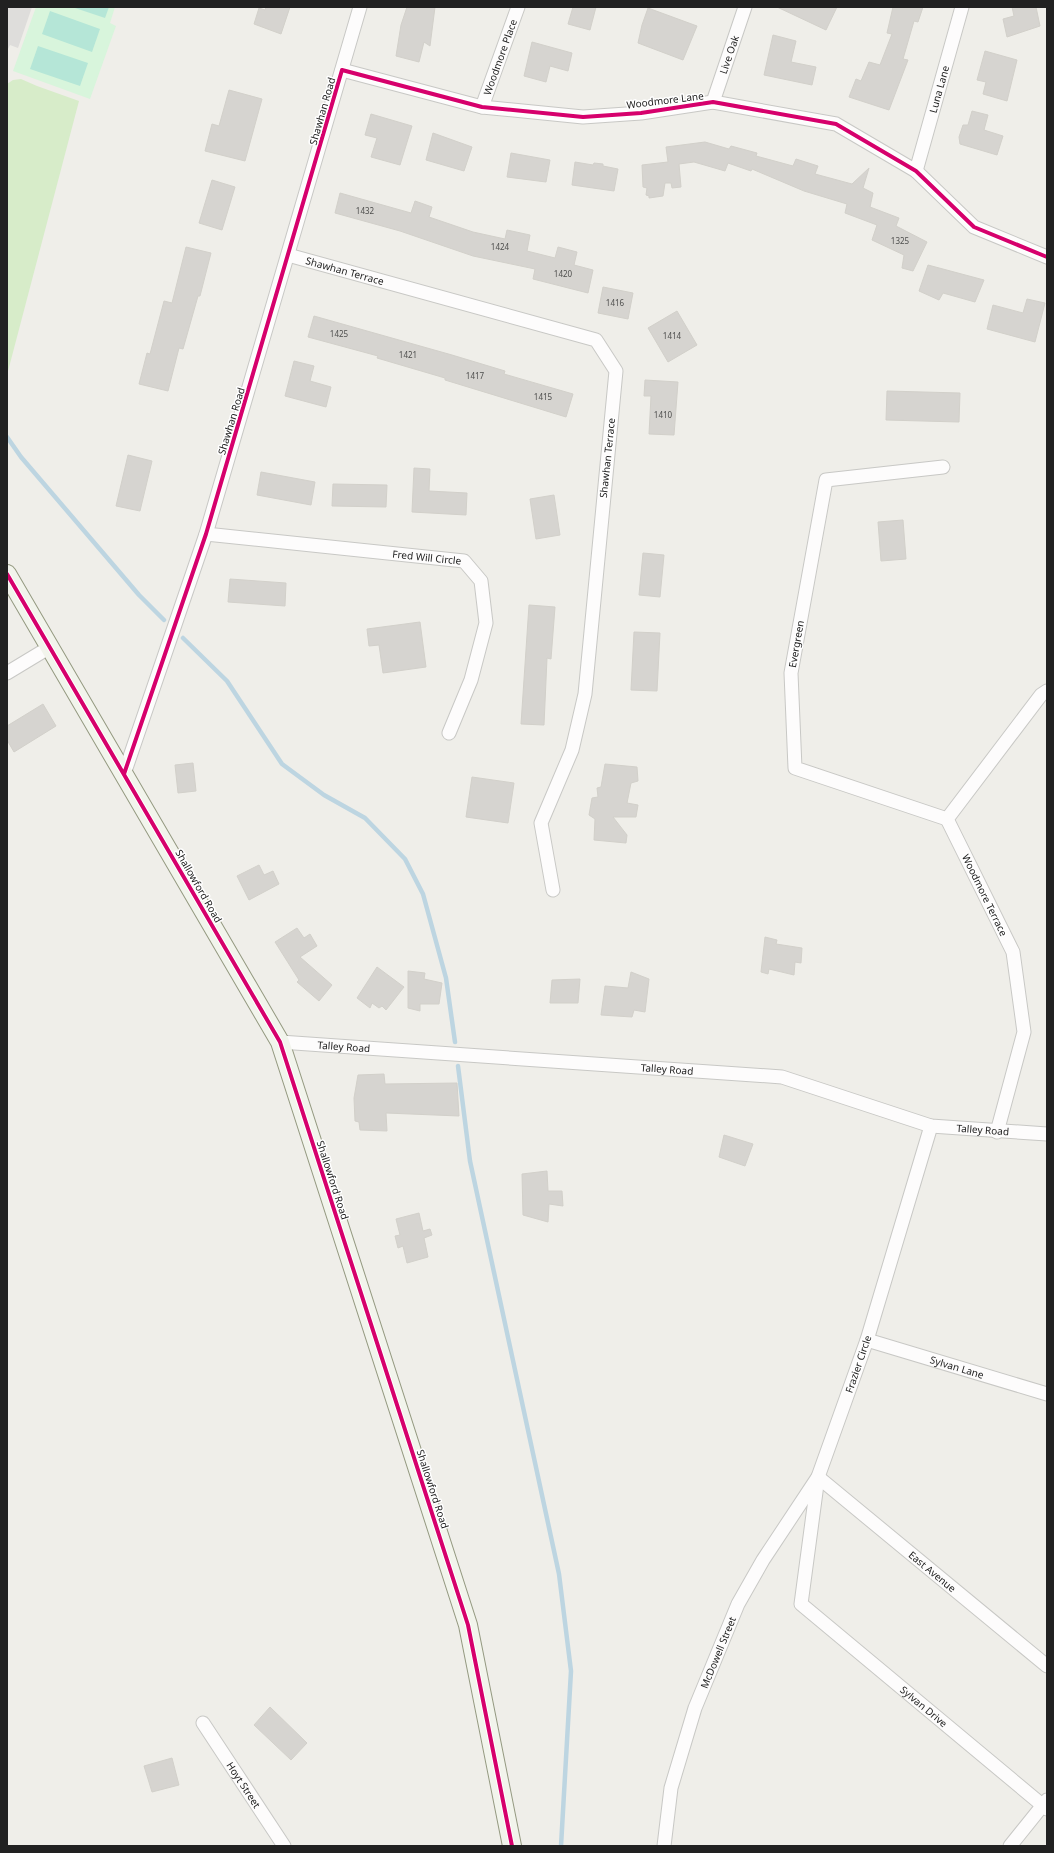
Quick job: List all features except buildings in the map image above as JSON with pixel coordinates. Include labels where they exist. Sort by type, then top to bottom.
[{"type":"street","name":"Shawhan Road","points":[[124,774],[206,534],[360,7]]},
{"type":"street","name":"Woodmore Place","points":[[482,107],[518,7]]},
{"type":"street","name":"Live Oak","points":[[713,102],[745,7]]},
{"type":"street","name":"Luna Lane","points":[[916,171],[962,7]]},
{"type":"street","name":"Woodmore Lane","points":[[342,70],[482,107],[583,117],[641,113],[713,102],[836,124],[916,171],[974,227],[1047,257]]},
{"type":"street","name":"Shawhan Terrace","points":[[288,256],[596,340],[616,371],[585,694],[572,750],[541,823],[552,890]]},
{"type":"street","name":"Evergreen","points":[[943,467],[826,480],[791,673],[795,768],[947,819]]},
{"type":"street","name":"Fred Will Circle","points":[[206,534],[464,561],[481,581],[486,623],[471,680],[449,733]]},
{"type":"street","name":"Shallowford Road","points":[[7,574],[280,1042],[468,1625],[512,1846]]},
{"type":"street","points":[[7,673],[50,647]]},
{"type":"street","points":[[947,819],[1041,695],[1047,691]]},
{"type":"street","name":"Woodmore Terrace","points":[[947,819],[1013,952],[1024,1032],[997,1132]]},
{"type":"street","name":"Talley Road","points":[[280,1042],[782,1077],[931,1126],[997,1132],[1047,1134]]},
{"type":"street","name":"Frazier Circle","points":[[800,1604],[818,1477],[866,1340],[931,1126]]},
{"type":"street","name":"Sylvan Lane","points":[[866,1340],[1047,1394]]},
{"type":"street","name":"East Avenue","points":[[818,1477],[1047,1666]]},
{"type":"street","name":"McDowell Street","points":[[664,1846],[671,1788],[695,1708],[735,1611],[763,1560],[818,1477]]},
{"type":"street","name":"Sylvan Drive","points":[[800,1604],[1045,1805]]},
{"type":"street","name":"Hoyt Street","points":[[203,1723],[284,1846]]},
{"type":"street","points":[[1010,1846],[1045,1805]]},
{"type":"shaded area","points":[[7,7],[32,7],[18,48],[10,45],[7,51]]},
{"type":"green space","points":[[36,7],[115,7],[110,23],[116,26],[90,99],[13,71]]},
{"type":"green space","points":[[72,7],[109,7],[105,18]]},
{"type":"green space","points":[[50,11],[100,29],[92,52],[42,34]]},
{"type":"green space","points":[[38,46],[88,63],[80,86],[30,69]]},
{"type":"green space","points":[[21,79],[79,101],[7,375],[7,84],[13,80]]},
{"type":"waterway","points":[[7,437],[21,457],[139,595],[164,620]]},
{"type":"waterway","points":[[183,638],[227,681],[282,764],[324,795],[365,818],[405,859],[423,894],[446,978],[455,1042]]},
{"type":"waterway","points":[[458,1066],[470,1161],[559,1574],[571,1671],[561,1846]]},
{"type":"cycle path","points":[[124,774],[206,534],[342,70],[482,107],[583,117],[641,113],[713,102],[836,124],[916,171],[974,227],[1047,257]]},
{"type":"cycle path","points":[[7,574],[280,1042],[468,1625],[512,1846]]}]
